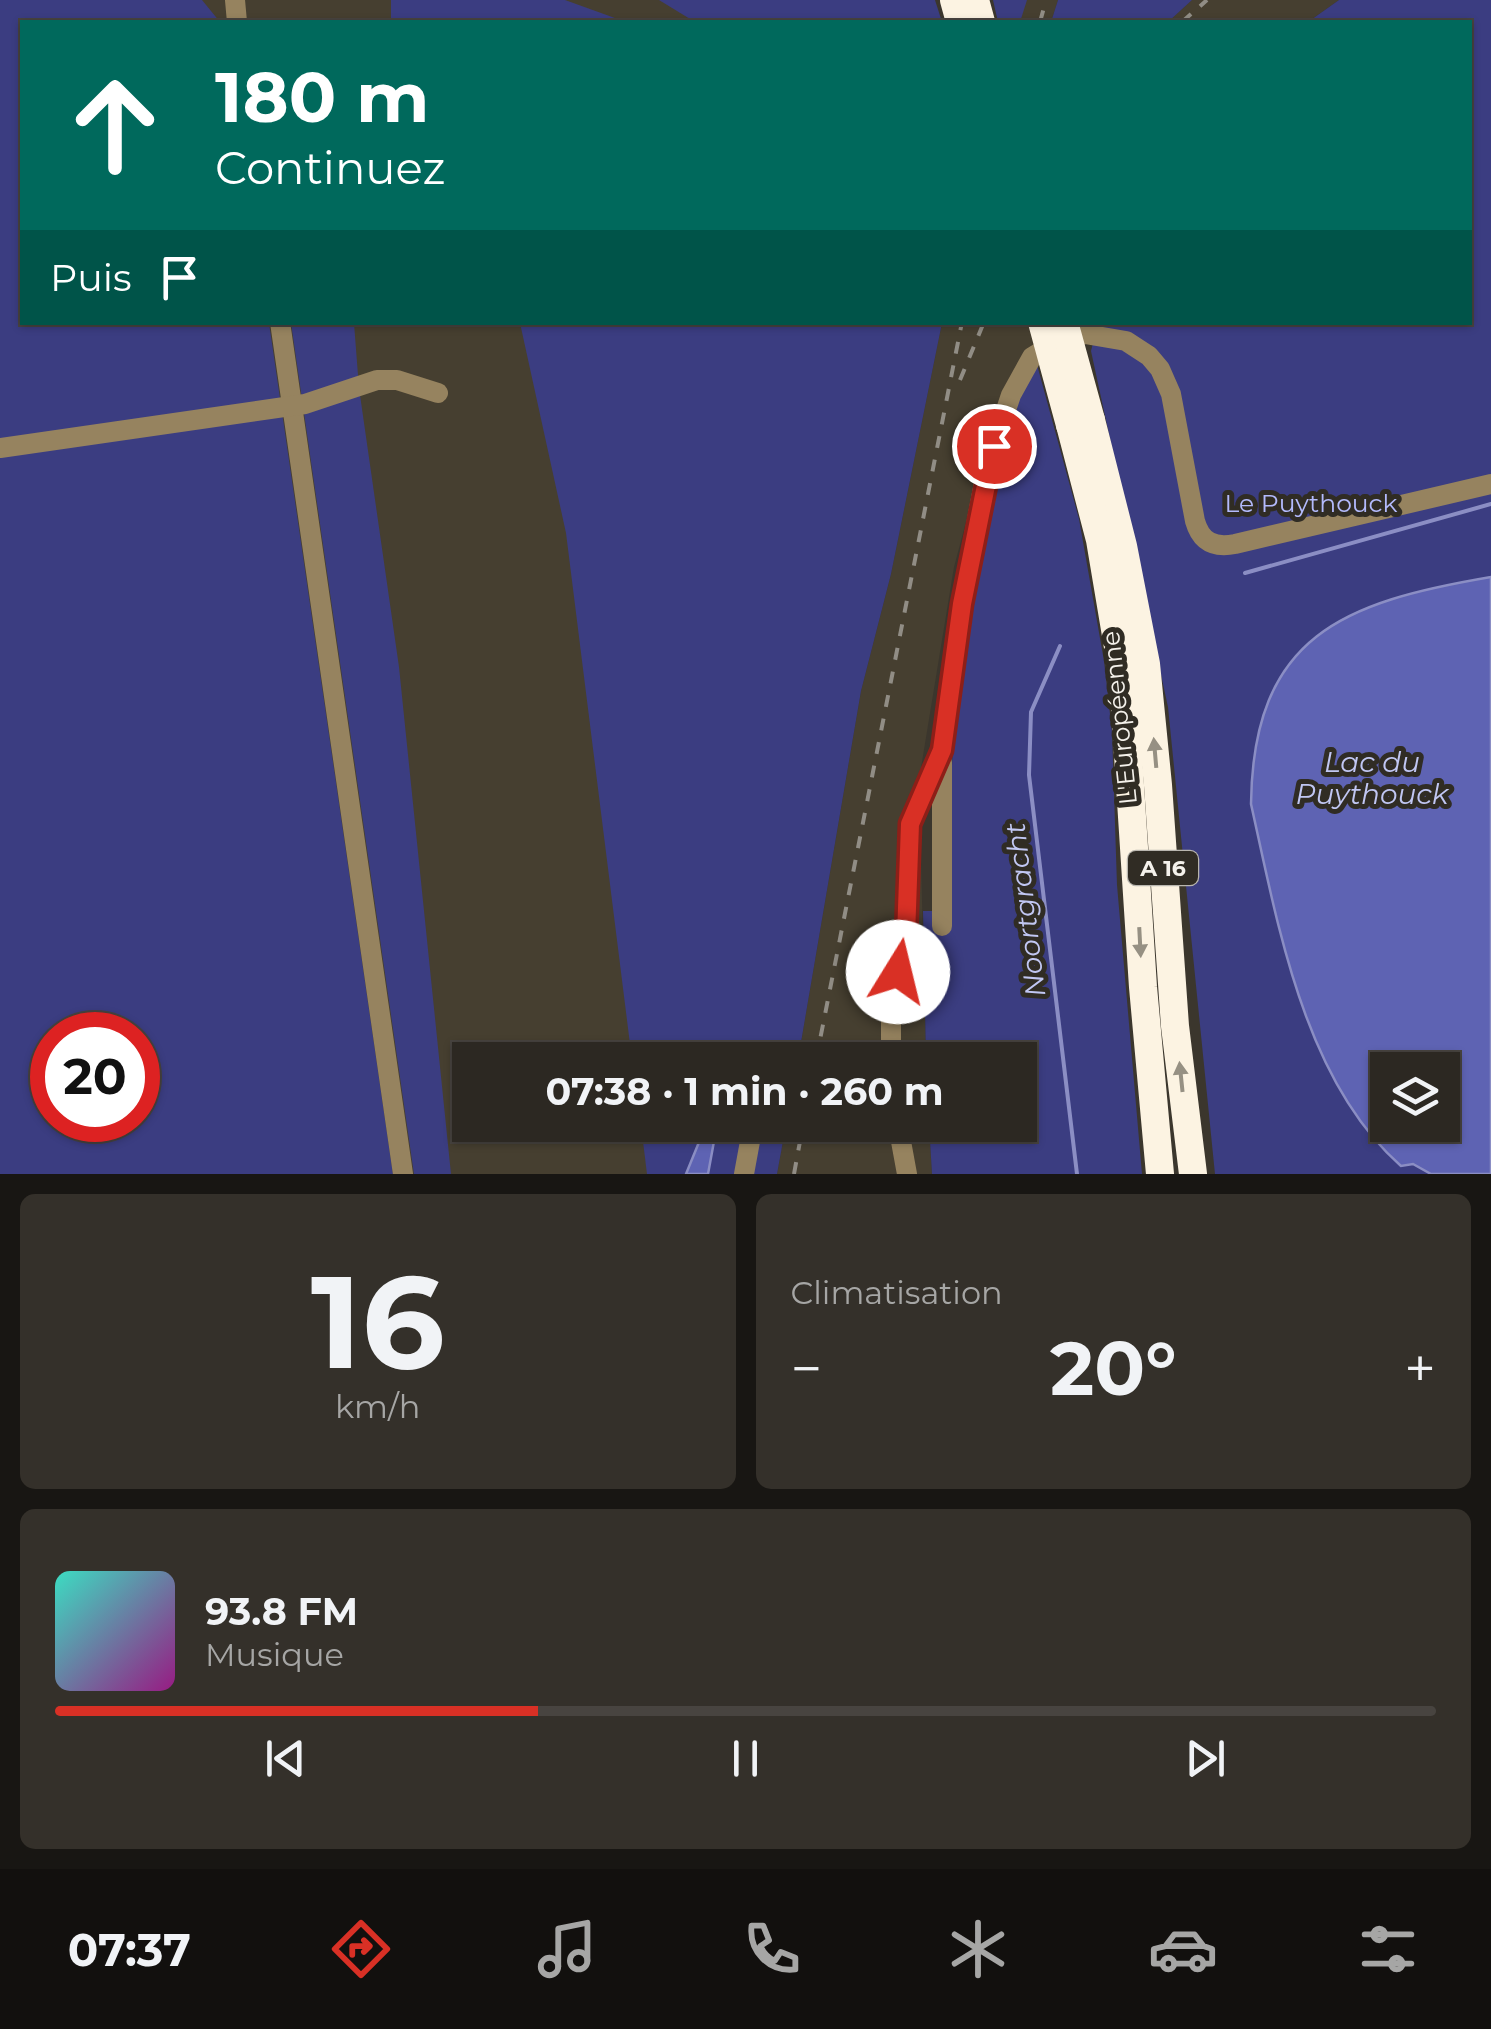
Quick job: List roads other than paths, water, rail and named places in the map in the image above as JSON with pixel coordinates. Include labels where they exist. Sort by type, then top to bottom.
[{"type":"highway","name":"L'Européenne","points":[[1043,325],[1123,546],[1146,664],[1173,999],[1193,1174]]},
{"type":"highway","name":"L'Européenne","points":[[1064,325],[1123,677],[1142,987],[1160,1174]]},
{"type":"street","points":[[280,325],[403,1174]]},
{"type":"street","points":[[942,926],[942,750],[962,604],[987,467],[1015,385],[1038,352],[1080,335],[1126,341],[1144,351],[1160,369],[1175,410],[1194,521],[1210,544],[1236,544],[1491,484]]},
{"type":"street","points":[[0,448],[292,406],[367,381],[384,379],[438,393]]},
{"type":"street","points":[[891,1042],[892,1008],[906,936],[910,824],[942,750]]},
{"type":"street","points":[[744,1174],[750,1142]]},
{"type":"street","points":[[901,1142],[907,1174]]},
{"type":"water","name":"Lac du Puythouck","points":[[1491,577],[1491,1174],[1431,1174],[1413,1164],[1401,1166],[1378,1142],[1460,1142],[1460,1052],[1370,1052],[1370,1133],[1340,1091],[1300,998],[1272,900],[1251,804],[1256,747],[1269,701],[1289,664],[1317,636],[1351,615],[1392,599]]},
{"type":"water","points":[[699,1142],[714,1142],[708,1174],[686,1174]]},
{"type":"waterway","points":[[1245,573],[1491,504]]},
{"type":"waterway","name":"Noortgracht","points":[[1060,646],[1031,712],[1029,775],[1077,1174]]},
{"type":"railway","points":[[1041,20],[1046,0]]},
{"type":"railway","points":[[1184,20],[1207,0]]},
{"type":"railway","points":[[820,1042],[961,325]]},
{"type":"railway","points":[[960,380],[983,325]]},
{"type":"railway","points":[[794,1174],[800,1142]]},
{"type":"park label","name":"Le Puythouck","points":[[1311,503]]}]
